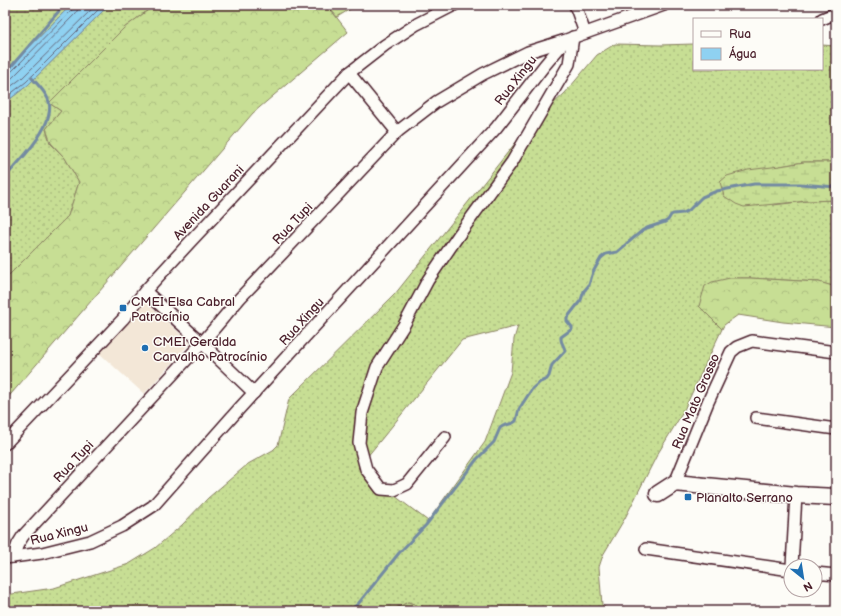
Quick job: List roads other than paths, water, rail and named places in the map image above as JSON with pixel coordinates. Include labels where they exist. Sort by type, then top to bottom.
[{"type":"street","name":"Avenida Guarani","points":[[5,444],[123,319],[145,291],[190,242],[349,73],[385,45],[417,24],[454,5]]},
{"type":"street","points":[[575,5],[585,33]]},
{"type":"street","name":"Rua Tupi","points":[[9,558],[23,536],[202,343],[240,298],[397,132],[436,102],[483,74],[528,52],[664,5]]},
{"type":"street","points":[[823,19],[836,13]]},
{"type":"street","points":[[445,437],[407,484],[394,490],[380,489],[366,469],[359,443],[362,413],[366,400],[377,367],[404,325],[428,280],[512,162],[570,64],[569,39]]},
{"type":"street","name":"Rua Xingu","points":[[9,558],[42,553],[90,541],[122,526],[153,506],[496,128],[544,66],[569,39]]},
{"type":"street","points":[[349,73],[397,132]]},
{"type":"street","points":[[145,291],[254,393]]},
{"type":"street","name":"Rua Mato Grosso","points":[[675,483],[708,402],[731,352],[736,347],[752,341],[836,352]]},
{"type":"street","points":[[756,418],[836,429]]},
{"type":"street","points":[[658,494],[675,483],[796,495],[836,497]]},
{"type":"street","points":[[792,558],[796,495]]},
{"type":"street","points":[[646,550],[783,569]]},
{"type":"street","points":[[823,574],[836,575]]},
{"type":"water","points":[[71,5],[109,5],[28,85],[5,103],[5,72]]},
{"type":"waterway","points":[[5,72],[65,5]]},
{"type":"waterway","points":[[5,177],[28,152],[43,130],[48,119],[50,109],[48,99],[31,77]]},
{"type":"waterway","points":[[349,611],[358,604],[399,553],[426,525],[477,459],[494,442],[500,428],[516,421],[519,409],[532,389],[540,382],[547,379],[552,365],[565,351],[561,337],[572,329],[567,321],[567,318],[581,300],[584,291],[589,285],[593,272],[601,258],[606,254],[617,252],[643,230],[665,222],[673,214],[683,213],[689,210],[702,197],[717,191],[754,184],[800,184],[836,187]]},
{"type":"place","name":"CMEI Elsa Cabral Patrocínio","points":[[123,308]]},
{"type":"place","name":"CMEI Geralda Carvalho Patrocínio","points":[[145,348]]},
{"type":"place","name":"Planalto Serrano","points":[[688,497]]}]
